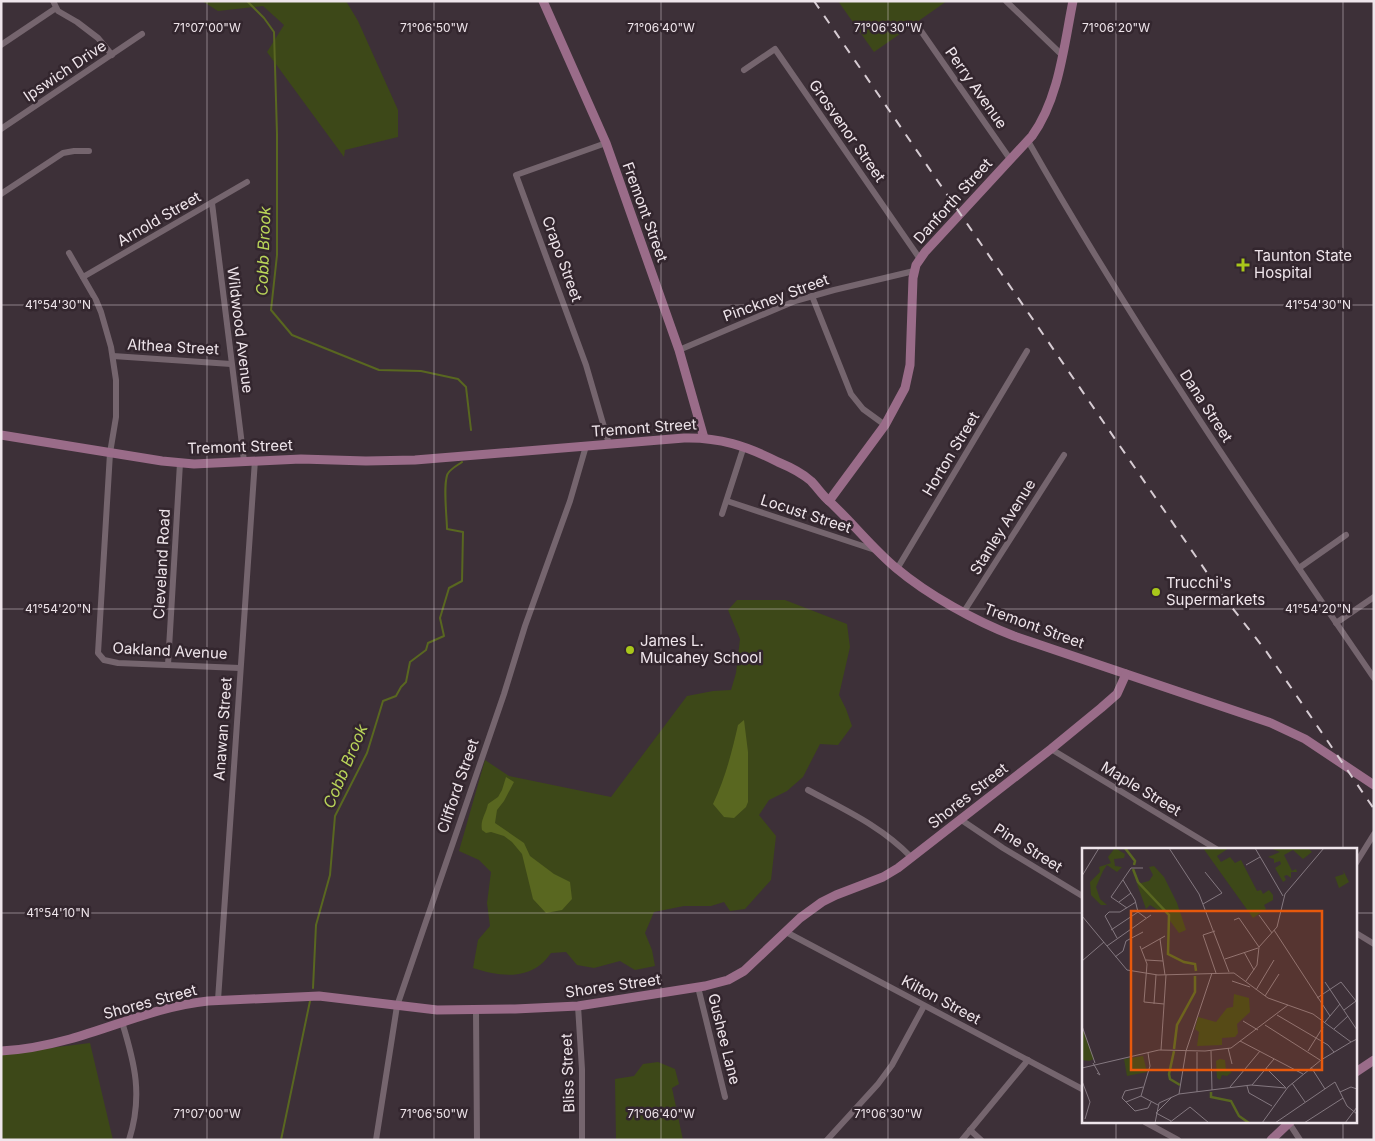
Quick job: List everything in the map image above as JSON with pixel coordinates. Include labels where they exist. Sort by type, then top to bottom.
[{"type":"street","name":"Fremont Street","points":[[544,1],[606,144],[678,350],[704,438]]},
{"type":"street","points":[[1006,1],[1062,55]]},
{"type":"street","name":"Danforth Street","points":[[829,501],[885,425],[901,398],[908,377],[914,271],[920,259],[1028,141],[1046,115],[1062,55],[1073,1]]},
{"type":"street","points":[[1,44],[55,5],[98,38],[112,55]]},
{"type":"street","name":"Perry Avenue","points":[[921,31],[1010,159]]},
{"type":"street","name":"Ipswich Drive","points":[[1,129],[142,34]]},
{"type":"street","name":"Grosvenor Street","points":[[744,70],[775,49],[920,259]]},
{"type":"street","name":"Dana Street","points":[[1028,141],[1059,195],[1206,431],[1374,678]]},
{"type":"street","name":"Crapo Street","points":[[606,144],[516,175],[586,364],[609,444]]},
{"type":"street","points":[[1,194],[64,153],[74,150],[89,151]]},
{"type":"street","name":"Arnold Street","points":[[83,276],[247,182]]},
{"type":"street","name":"Wildwood Avenue","points":[[212,203],[244,461]]},
{"type":"street","points":[[69,253],[102,312],[113,356],[117,400],[110,453]]},
{"type":"street","name":"Pinckney Street","points":[[678,350],[772,310],[812,296],[914,271]]},
{"type":"street","points":[[812,296],[851,394],[863,409],[885,425]]},
{"type":"street","name":"Horton Street","points":[[897,569],[1027,351]]},
{"type":"street","name":"Althea Street","points":[[113,356],[231,364]]},
{"type":"street","name":"Tremont Street","points":[[1,435],[180,463],[301,459],[415,460],[684,438],[719,439],[744,446],[801,474],[897,569],[984,624],[1014,636],[1257,717],[1305,739],[1374,785]]},
{"type":"street","name":"Clifford Street","points":[[376,1140],[397,1006],[504,694],[525,626],[570,501],[586,446]]},
{"type":"street","points":[[722,514],[744,446]]},
{"type":"street","name":"Oakland Avenue","points":[[110,453],[97,645],[99,656],[107,661],[118,663],[240,668]]},
{"type":"street","name":"Stanley Avenue","points":[[963,612],[1064,455]]},
{"type":"street","name":"Anawan Street","points":[[218,1000],[255,460]]},
{"type":"street","name":"Cleveland Road","points":[[168,665],[180,463]]},
{"type":"street","name":"Locust Street","points":[[727,501],[877,550]]},
{"type":"street","points":[[1298,568],[1346,535]]},
{"type":"street","points":[[1336,623],[1374,597]]},
{"type":"street","name":"Shores Street","points":[[1,1051],[36,1047],[175,1006],[218,1000],[320,996],[437,1010],[476,1010],[578,1006],[721,982],[740,974],[752,965],[805,914],[822,902],[841,892],[883,877],[911,857],[1051,749],[1117,694],[1126,674]]},
{"type":"street","name":"Maple Street","points":[[1051,749],[1215,848]]},
{"type":"street","points":[[808,790],[870,822],[898,843],[911,857]]},
{"type":"street","name":"Pine Street","points":[[960,819],[1082,896]]},
{"type":"street","points":[[1358,860],[1374,834]]},
{"type":"street","name":"Kilton Street","points":[[786,932],[1082,1089]]},
{"type":"street","points":[[1358,934],[1374,944]]},
{"type":"street","name":"Gushee Lane","points":[[698,987],[725,1096]]},
{"type":"street","name":"Bliss Street","points":[[578,1006],[582,1069],[582,1140]]},
{"type":"street","points":[[827,1140],[878,1084],[892,1065],[924,1006]]},
{"type":"street","points":[[476,1010],[477,1140]]},
{"type":"street","points":[[122,1022],[133,1056],[137,1085],[136,1112],[129,1140]]},
{"type":"street","points":[[962,1140],[1028,1060]]},
{"type":"street","points":[[1358,1071],[1374,1060]]},
{"type":"street","points":[[1149,1124],[1178,1140]]},
{"type":"street","points":[[1271,1140],[1288,1124]]},
{"type":"street","points":[[1291,1124],[1300,1140]]},
{"type":"street","points":[[970,1130],[981,1140]]},
{"type":"shaded area","points":[[202,1],[346,1],[358,21],[398,110],[398,137],[345,150],[344,157],[267,52],[284,25],[263,6],[218,11]]},
{"type":"shaded area","points":[[838,1],[947,1],[874,52]]},
{"type":"shaded area","points":[[737,600],[785,600],[847,624],[850,647],[839,695],[852,726],[838,745],[820,744],[803,777],[787,791],[769,800],[759,815],[776,836],[771,880],[745,909],[730,911],[724,902],[711,906],[684,906],[654,912],[645,933],[652,950],[655,966],[635,970],[620,961],[594,968],[577,965],[566,952],[551,953],[533,970],[524,973],[507,975],[473,968],[478,940],[490,926],[487,903],[491,872],[479,860],[459,851],[485,760],[509,776],[611,797],[687,696],[731,690],[736,673],[740,639],[728,610]]},
{"type":"shaded area","points":[[744,720],[748,752],[748,802],[746,807],[734,818],[724,817],[713,804],[728,765],[738,725]]},
{"type":"shaded area","points":[[506,777],[514,782],[497,810],[495,823],[524,843],[530,856],[554,874],[570,882],[572,899],[562,910],[546,913],[533,899],[522,854],[504,836],[491,832],[486,833],[482,830],[482,820],[488,804],[498,797]]},
{"type":"shaded area","points":[[90,1043],[113,1140],[1,1140],[1,1054]]},
{"type":"shaded area","points":[[658,1062],[675,1069],[679,1084],[672,1088],[683,1140],[616,1140],[615,1079],[634,1076],[643,1064]]},
{"type":"waterway","name":"Cobb Brook","points":[[247,1],[264,18],[274,32],[277,134],[277,255],[271,310],[292,335],[379,370],[421,371],[458,379],[466,387],[471,430]]},
{"type":"waterway","name":"Cobb Brook","points":[[313,988],[316,925],[330,875],[335,816],[367,753],[383,701],[396,696],[406,682],[410,662],[426,650],[428,643],[444,636],[440,618],[449,588],[462,581],[463,532],[447,529],[445,490],[449,472],[462,462]]},
{"type":"waterway","name":"Cobb Brook","points":[[281,1140],[310,1001]]},
{"type":"railway","points":[[814,1],[1223,596],[1266,651],[1374,809]]},
{"type":"place","name":"Taunton State Hospital","points":[[1243,265]]},
{"type":"place","name":"Trucchi's Supermarkets","points":[[1156,592]]},
{"type":"place","name":"James L. Mulcahey School","points":[[630,650]]}]
